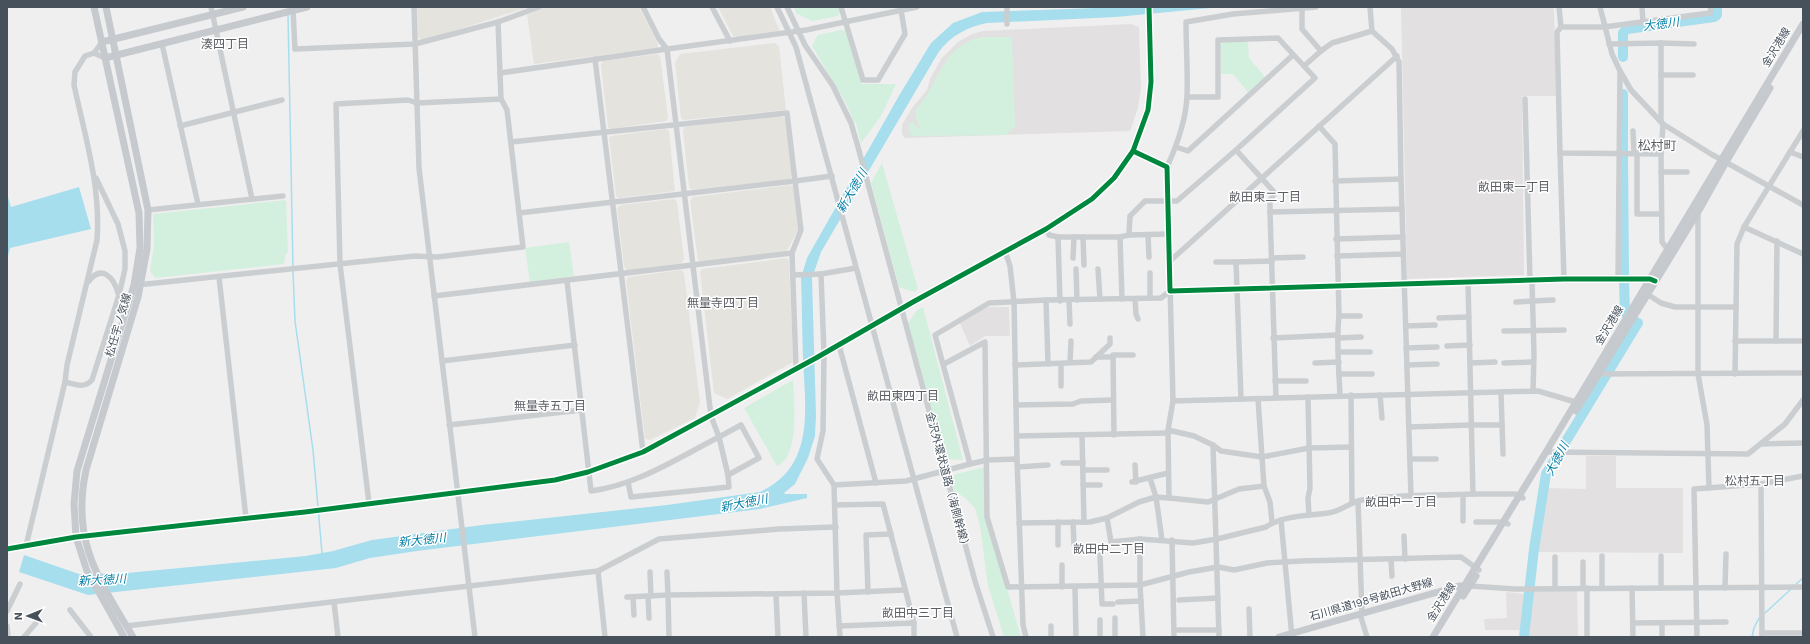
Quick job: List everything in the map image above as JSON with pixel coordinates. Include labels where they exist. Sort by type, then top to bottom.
[{"type":"main road","name":"松任宇ノ気線","points":[[94,7],[139,213],[140,248],[138,285]]},
{"type":"main road","name":"松任宇ノ気線","points":[[106,7],[148,210],[147,248],[138,285],[77,471],[74,504],[79,537],[87,571],[103,602],[124,637]]},
{"type":"main road","points":[[102,42],[243,7]]},
{"type":"main road","points":[[105,58],[307,7]]},
{"type":"main road","name":"金沢港線","points":[[1602,374],[1653,280],[1803,24]]},
{"type":"main road","name":"金沢港線","points":[[1670,251],[1698,212],[1723,161],[1803,33]]},
{"type":"main road","name":"金沢港線","points":[[1433,637],[1478,569],[1521,497],[1554,452],[1578,403],[1602,374],[1647,294],[1653,280]]},
{"type":"main road","name":"松任宇ノ気線","points":[[79,537],[111,600],[133,637]]},
{"type":"main road","name":"石川県道198号畝田大野線","points":[[1279,637],[1291,635],[1459,586],[1467,586]]},
{"type":"main road","name":"金沢港線","points":[[1438,637],[1467,586]]},
{"type":"street","points":[[211,7],[252,199]]},
{"type":"street","points":[[414,7],[419,168],[475,637]]},
{"type":"street","points":[[293,10],[295,49],[415,44],[498,22],[539,7]]},
{"type":"street","points":[[628,482],[631,497],[729,486],[728,475],[719,437],[711,416],[683,193],[667,49],[659,39],[643,7]]},
{"type":"street","points":[[712,7],[730,41]]},
{"type":"street","points":[[777,7],[796,47],[957,637]]},
{"type":"street","points":[[787,7],[798,31]]},
{"type":"street","points":[[841,7],[863,80],[878,80],[905,34],[901,10]]},
{"type":"street","points":[[500,72],[798,31],[917,7]]},
{"type":"street","points":[[1007,7],[1008,24]]},
{"type":"street","points":[[7,549],[79,537],[304,512],[555,480],[588,472],[643,452],[824,354],[1046,229],[1092,198],[1114,178],[1133,151],[1148,110],[1151,82],[1150,7]]},
{"type":"street","points":[[1169,498],[1168,432],[1173,401],[1167,168],[1176,147],[1183,122],[1187,97],[1186,22],[1233,14],[1316,7]]},
{"type":"street","points":[[1370,7],[1372,31],[1392,48],[1399,62],[1403,254],[1411,496]]},
{"type":"street","points":[[1559,7],[1561,27],[1557,32],[1564,279]]},
{"type":"street","points":[[1600,7],[1609,44],[1620,71],[1631,90],[1662,123],[1723,161],[1803,205]]},
{"type":"street","points":[[1642,7],[1643,22]]},
{"type":"street","points":[[1561,27],[1604,27],[1643,22],[1710,13],[1711,7]]},
{"type":"street","points":[[1302,8],[1302,29],[1321,51]]},
{"type":"street","points":[[138,285],[340,264],[429,256],[437,257],[523,247],[507,110],[501,99],[498,22]]},
{"type":"street","name":"金沢外環状道路（海側幹線）","points":[[798,31],[833,86],[850,123],[859,149],[975,581],[993,637]]},
{"type":"street","points":[[1304,66],[1332,43],[1372,31]]},
{"type":"street","points":[[1130,234],[1130,216],[1145,201],[1177,201],[1315,78],[1278,38],[1218,40],[1218,97],[1187,97]]},
{"type":"street","points":[[26,546],[65,382],[67,365],[95,253],[98,220],[96,190],[74,85],[75,72],[85,56],[94,53],[102,42]]},
{"type":"street","points":[[1661,43],[1662,242],[1670,251]]},
{"type":"street","points":[[162,44],[198,204]]},
{"type":"street","points":[[1609,44],[1694,44]]},
{"type":"street","points":[[94,53],[105,58]]},
{"type":"street","points":[[1176,147],[1188,151],[1293,55]]},
{"type":"street","points":[[1169,262],[1397,56]]},
{"type":"street","points":[[595,59],[643,452]]},
{"type":"street","points":[[1618,279],[1618,153],[1620,71]]},
{"type":"street","points":[[1661,75],[1693,75]]},
{"type":"street","points":[[369,503],[340,264],[336,104],[408,100],[417,103],[501,99]]},
{"type":"street","points":[[1525,99],[1533,331],[1533,391]]},
{"type":"street","points":[[180,126],[282,100]]},
{"type":"street","points":[[511,142],[787,113],[801,230],[792,253],[795,275],[798,367]]},
{"type":"street","points":[[1319,126],[1335,144],[1340,396]]},
{"type":"street","points":[[1633,131],[1636,154],[1637,214],[1661,214]]},
{"type":"street","points":[[1735,374],[1736,244],[1744,227],[1803,131]]},
{"type":"street","points":[[1236,150],[1275,193],[1270,200],[1270,212],[1276,398]]},
{"type":"street","points":[[1133,151],[1167,168]]},
{"type":"street","points":[[1790,152],[1803,157]]},
{"type":"street","points":[[1560,154],[1661,154]]},
{"type":"street","points":[[65,382],[82,386],[88,385],[92,380],[119,295],[125,269],[125,251],[118,224],[92,170]]},
{"type":"street","points":[[1662,172],[1687,172]]},
{"type":"street","points":[[519,213],[832,177]]},
{"type":"street","points":[[1335,181],[1401,179]]},
{"type":"street","points":[[148,210],[283,196]]},
{"type":"street","points":[[1270,212],[1402,209]]},
{"type":"street","points":[[1698,212],[1698,374],[1707,425],[1709,488]]},
{"type":"street","points":[[1744,227],[1803,254]]},
{"type":"street","points":[[1046,229],[1049,235],[1058,237],[1120,237],[1130,234],[1168,234]]},
{"type":"street","points":[[1148,235],[1149,257]]},
{"type":"street","points":[[1058,237],[1060,301]]},
{"type":"street","points":[[1074,237],[1074,258]]},
{"type":"street","points":[[1083,237],[1084,265]]},
{"type":"street","points":[[1120,237],[1122,299]]},
{"type":"street","points":[[1336,239],[1403,237]]},
{"type":"street","points":[[1776,341],[1777,241]]},
{"type":"street","points":[[1005,251],[1010,266],[1014,302],[1021,588],[1023,625],[1026,637]]},
{"type":"street","points":[[434,296],[792,253]]},
{"type":"street","points":[[1337,256],[1403,254]]},
{"type":"street","points":[[1216,262],[1272,260],[1303,257]]},
{"type":"street","points":[[1236,262],[1241,399]]},
{"type":"street","points":[[795,275],[819,274],[856,268]]},
{"type":"street","points":[[1076,269],[1076,300]]},
{"type":"street","points":[[1098,269],[1100,299]]},
{"type":"street","points":[[1150,273],[1150,298]]},
{"type":"street","points":[[87,284],[92,277],[100,274],[109,275],[115,281],[119,295]]},
{"type":"street","points":[[819,274],[824,354],[823,430],[817,459],[834,485],[837,593],[840,637]]},
{"type":"street","points":[[219,277],[246,518]]},
{"type":"street","points":[[970,464],[935,335],[989,303],[1046,300],[1060,301],[1161,298],[1170,291],[1564,279],[1653,280]]},
{"type":"street","points":[[567,281],[591,491],[606,489],[628,482],[740,425],[759,458],[728,475]]},
{"type":"street","points":[[1468,282],[1473,494]]},
{"type":"street","points":[[1647,294],[1661,303],[1675,307],[1736,307]]},
{"type":"street","points":[[1135,299],[1136,314],[1138,319]]},
{"type":"street","points":[[1046,300],[1048,364]]},
{"type":"street","points":[[1069,300],[1070,324]]},
{"type":"street","points":[[1516,302],[1553,300]]},
{"type":"street","points":[[1338,316],[1360,316]]},
{"type":"street","points":[[1439,318],[1469,317]]},
{"type":"street","points":[[1406,326],[1435,325]]},
{"type":"street","points":[[1504,331],[1564,330]]},
{"type":"street","points":[[1273,338],[1361,337]]},
{"type":"street","points":[[1015,364],[1061,364],[1070,362],[1091,362],[1110,344],[1110,338]]},
{"type":"street","points":[[1070,362],[1071,341]]},
{"type":"street","points":[[1735,341],[1803,341]]},
{"type":"street","points":[[944,364],[985,342],[987,517],[1008,587],[1140,585],[1218,567],[1234,570],[1267,563],[1285,562],[1461,557],[1478,569]]},
{"type":"street","points":[[442,360],[575,345]]},
{"type":"street","points":[[839,345],[876,484]]},
{"type":"street","points":[[1447,346],[1470,345]]},
{"type":"street","points":[[1406,348],[1437,347]]},
{"type":"street","points":[[1339,352],[1370,352]]},
{"type":"street","points":[[1096,357],[1133,355]]},
{"type":"street","points":[[1113,357],[1114,435]]},
{"type":"street","points":[[1315,364],[1339,362]]},
{"type":"street","points":[[1470,363],[1495,362]]},
{"type":"street","points":[[1504,363],[1533,362]]},
{"type":"street","points":[[1061,364],[1061,386]]},
{"type":"street","points":[[1407,365],[1437,364]]},
{"type":"street","points":[[1602,374],[1803,373]]},
{"type":"street","points":[[1339,374],[1372,374]]},
{"type":"street","points":[[1275,381],[1306,380]]},
{"type":"street","points":[[1173,401],[1533,391],[1578,403]]},
{"type":"street","points":[[1501,392],[1503,454]]},
{"type":"street","points":[[1380,395],[1382,418]]},
{"type":"street","points":[[1351,396],[1351,447],[1360,560],[1361,614],[1367,637]]},
{"type":"street","points":[[1308,397],[1310,488],[1308,498],[1309,515]]},
{"type":"street","points":[[1258,399],[1264,486],[1270,502],[1272,522]]},
{"type":"street","points":[[1016,405],[1073,404],[1081,401],[1114,400]]},
{"type":"street","points":[[1554,452],[1748,454],[1786,424],[1803,400]]},
{"type":"street","points":[[449,425],[582,410]]},
{"type":"street","points":[[1409,427],[1502,425]]},
{"type":"street","points":[[1017,436],[1114,435],[1168,432],[1194,436],[1213,445],[1221,451],[1262,457],[1309,448],[1351,447]]},
{"type":"street","points":[[1082,435],[1084,522]]},
{"type":"street","points":[[1761,444],[1803,443]]},
{"type":"street","points":[[1213,445],[1219,637]]},
{"type":"street","points":[[834,485],[914,483],[946,470],[987,460],[1017,459]]},
{"type":"street","points":[[1410,459],[1436,459]]},
{"type":"street","points":[[1063,463],[1083,463]]},
{"type":"street","points":[[1018,467],[1048,465]]},
{"type":"street","points":[[1135,465],[1134,482],[1168,473]]},
{"type":"street","points":[[1083,470],[1106,470]]},
{"type":"street","points":[[1696,637],[1694,489],[1761,484],[1803,476]]},
{"type":"street","points":[[1150,478],[1156,497],[1162,540]]},
{"type":"street","points":[[1761,484],[1762,635],[1803,633]]},
{"type":"street","points":[[1083,485],[1100,485]]},
{"type":"street","points":[[1019,523],[1084,522],[1107,518],[1139,502],[1156,497],[1208,502],[1239,489],[1264,486]]},
{"type":"street","points":[[1107,518],[1111,542],[1140,539],[1172,540],[1193,543],[1217,539],[1266,526],[1272,522],[1309,515],[1330,513],[1355,502],[1411,496],[1473,494],[1521,497]]},
{"type":"street","points":[[1462,495],[1463,521]]},
{"type":"street","points":[[835,506],[882,504],[914,623],[914,637]]},
{"type":"street","points":[[1282,520],[1291,635]]},
{"type":"street","points":[[1058,522],[1058,545]]},
{"type":"street","points":[[1073,522],[1074,544]]},
{"type":"street","points":[[1476,522],[1506,523]]},
{"type":"street","points":[[126,626],[598,571],[659,539],[771,529],[836,527]]},
{"type":"street","points":[[868,592],[866,535],[891,534]]},
{"type":"street","points":[[1404,536],[1405,559]]},
{"type":"street","points":[[1140,539],[1140,585],[1143,637]]},
{"type":"street","points":[[1172,540],[1174,637]]},
{"type":"street","points":[[1725,588],[1726,554]]},
{"type":"street","points":[[1100,555],[1102,604],[1141,601]]},
{"type":"street","points":[[1602,556],[1602,588]]},
{"type":"street","points":[[1661,556],[1662,588]]},
{"type":"street","points":[[1555,557],[1555,588]]},
{"type":"street","points":[[1391,559],[1392,576]]},
{"type":"street","points":[[1583,562],[1587,637]]},
{"type":"street","points":[[1062,565],[1062,587]]},
{"type":"street","points":[[598,571],[605,637]]},
{"type":"street","points":[[648,618],[650,572]]},
{"type":"street","points":[[667,572],[669,637]]},
{"type":"street","points":[[7,610],[20,584]]},
{"type":"street","points":[[1467,586],[1529,589],[1803,587]]},
{"type":"street","points":[[1075,587],[1076,637]]},
{"type":"street","points":[[1632,588],[1633,637]]},
{"type":"street","points":[[634,615],[630,597],[668,595],[804,594],[904,590]]},
{"type":"street","points":[[776,594],[778,637]]},
{"type":"street","points":[[804,594],[806,637]]},
{"type":"street","points":[[1179,600],[1218,598]]},
{"type":"street","points":[[334,602],[338,637]]},
{"type":"street","points":[[1249,609],[1250,637]]},
{"type":"street","points":[[70,610],[91,637]]},
{"type":"street","points":[[951,617],[952,637]]},
{"type":"street","points":[[1115,618],[1115,637]]},
{"type":"street","points":[[1100,620],[1100,637]]},
{"type":"street","points":[[1633,623],[1726,622]]},
{"type":"street","points":[[24,637],[36,623]]},
{"type":"street","points":[[839,626],[914,623]]},
{"type":"street","points":[[1662,623],[1662,637]]},
{"type":"street","points":[[7,626],[8,637]]},
{"type":"street","points":[[1051,626],[1051,637]]},
{"type":"street","points":[[1178,630],[1219,630]]},
{"type":"shaded area","points":[[417,7],[529,7],[422,41],[418,37]]},
{"type":"shaded area","points":[[545,7],[639,7],[658,44],[657,48],[534,64],[527,15]]},
{"type":"shaded area","points":[[718,7],[770,7],[779,29],[778,31],[738,37],[733,36]]},
{"type":"shaded area","points":[[1401,7],[1554,7],[1556,96],[1522,96],[1524,275],[1407,279]]},
{"type":"shaded area","points":[[1131,24],[1139,27],[1141,88],[1138,108],[1130,131],[905,138],[902,134],[902,125],[912,108],[927,90],[930,79],[941,59],[958,42],[972,34],[983,31]]},
{"type":"shaded area","points":[[775,43],[779,46],[786,110],[684,120],[681,118],[675,62],[680,54]]},
{"type":"shaded area","points":[[657,54],[660,56],[668,118],[666,121],[611,129],[608,127],[601,65],[603,61]]},
{"type":"shaded area","points":[[782,116],[785,119],[792,176],[790,179],[692,190],[689,187],[683,130],[685,127]]},
{"type":"shaded area","points":[[665,129],[669,131],[675,191],[619,198],[616,196],[609,138],[611,136]]},
{"type":"shaded area","points":[[790,185],[793,187],[799,228],[788,249],[785,251],[700,262],[698,260],[690,201],[693,197]]},
{"type":"shaded area","points":[[674,199],[677,202],[684,259],[682,263],[627,271],[624,266],[617,209],[620,205]]},
{"type":"shaded area","points":[[786,258],[789,260],[793,362],[727,399],[714,393],[700,272],[702,269]]},
{"type":"shaded area","points":[[681,270],[684,273],[700,402],[695,418],[650,440],[645,439],[626,281],[628,277]]},
{"type":"shaded area","points":[[988,307],[1009,307],[1010,336],[985,336],[970,346],[959,321]]},
{"type":"shaded area","points":[[1586,456],[1616,456],[1616,488],[1683,488],[1683,553],[1537,552],[1547,488],[1586,489]]},
{"type":"shaded area","points":[[1526,591],[1577,591],[1578,637],[1527,637],[1527,630],[1485,630],[1484,619],[1507,618],[1506,592],[1526,594]]},
{"type":"green space","points":[[794,7],[838,7],[840,12],[838,16],[812,21],[796,13]]},
{"type":"green space","points":[[841,30],[846,31],[862,84],[896,84],[881,116],[861,143],[856,123],[854,122],[846,103],[812,46],[818,35]]},
{"type":"green space","points":[[983,37],[1012,37],[1015,126],[1006,135],[914,136],[909,134],[909,124],[913,121],[915,125],[922,130],[917,122],[915,111],[930,90],[949,57],[958,48],[969,41]]},
{"type":"green space","points":[[1223,42],[1248,42],[1249,58],[1265,77],[1248,92],[1233,74],[1221,74],[1221,45]]},
{"type":"green space","points":[[882,163],[918,289],[915,292],[899,287],[871,183]]},
{"type":"green space","points":[[286,200],[288,252],[285,256],[284,264],[155,278],[150,271],[154,245],[153,214]]},
{"type":"green space","points":[[569,242],[574,276],[530,282],[525,248]]},
{"type":"green space","points":[[923,307],[963,460],[945,459],[908,323],[917,310]]},
{"type":"green space","points":[[793,380],[794,427],[792,440],[789,452],[784,461],[777,466],[744,408]]},
{"type":"green space","points":[[985,467],[985,512],[1021,637],[1004,637],[988,586],[980,526],[975,508],[964,497],[954,491],[951,478],[956,474]]},
{"type":"water","name":"新大徳川","points":[[1126,7],[1221,7],[1116,17],[987,23],[960,33],[948,42],[938,53],[821,252],[812,278],[816,415],[815,436],[808,458],[795,484],[784,493],[807,494],[807,498],[760,509],[417,551],[370,558],[336,568],[88,595],[19,572],[24,555],[79,574],[127,573],[306,556],[333,551],[372,540],[482,525],[667,505],[760,492],[778,481],[791,467],[799,451],[803,434],[805,396],[801,278],[807,258],[900,94],[931,43],[953,23],[982,12]]},
{"type":"water","points":[[79,187],[91,229],[10,248],[7,260],[7,194],[11,207]]},
{"type":"waterway","name":"大徳川","points":[[1623,57],[1623,33],[1627,29],[1714,17],[1717,15],[1717,7]]},
{"type":"waterway","points":[[288,15],[293,267]]},
{"type":"waterway","name":"大徳川","points":[[1623,94],[1623,151]]},
{"type":"waterway","name":"大徳川","points":[[1623,157],[1624,274]]},
{"type":"waterway","points":[[293,271],[295,321],[313,450],[322,553]]},
{"type":"waterway","name":"大徳川","points":[[1624,281],[1625,313]]},
{"type":"waterway","name":"大徳川","points":[[1524,637],[1534,549],[1546,474],[1638,323],[1636,322]]},
{"type":"waterway","points":[[1796,584],[1803,578]]},
{"type":"waterway","points":[[1765,613],[1790,590]]},
{"type":"waterway","points":[[1752,637],[1754,628],[1759,618]]},
{"type":"cycle path","points":[[7,549],[76,537],[305,512],[555,480],[588,472],[643,452],[816,358],[913,302],[1046,229],[1092,199],[1114,178],[1133,151],[1148,110],[1151,82],[1149,7]]},
{"type":"cycle path","points":[[1133,151],[1167,167],[1170,291],[1564,279],[1650,279],[1655,281]]},
{"type":"district","name":"湊四丁目","points":[[225,44]]},
{"type":"district","name":"松村町","points":[[1657,145]]},
{"type":"district","name":"畝田東一丁目","points":[[1514,187]]},
{"type":"district","name":"畝田東二丁目","points":[[1265,197]]},
{"type":"district","name":"無量寺四丁目","points":[[723,303]]},
{"type":"district","name":"畝田東四丁目","points":[[903,396]]},
{"type":"district","name":"無量寺五丁目","points":[[550,406]]},
{"type":"district","name":"松村五丁目","points":[[1755,481]]},
{"type":"district","name":"畝田中一丁目","points":[[1401,502]]},
{"type":"district","name":"畝田中二丁目","points":[[1109,549]]},
{"type":"district","name":"畝田中三丁目","points":[[918,613]]}]
